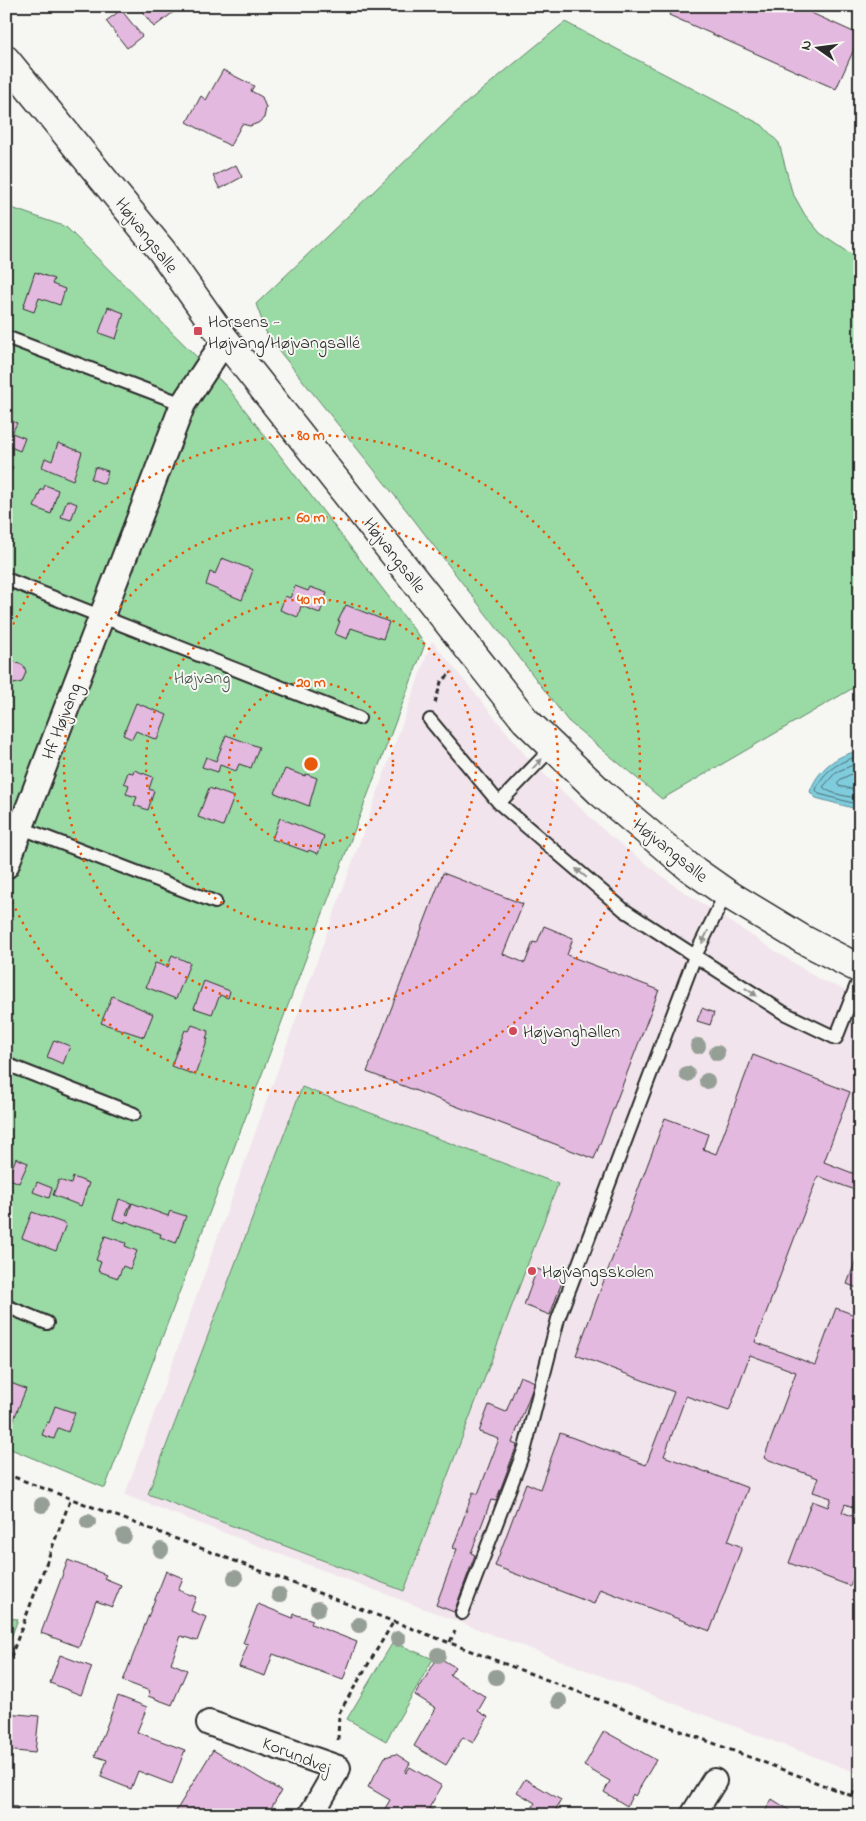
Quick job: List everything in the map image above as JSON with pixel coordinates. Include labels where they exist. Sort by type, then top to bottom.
[{"type":"street","name":"Højvangsalle","points":[[6,60],[162,251],[225,340],[525,720],[600,792],[689,867],[726,893],[802,940],[860,969]]},
{"type":"street","name":"Hf Højvang","points":[[6,866],[13,825],[101,615],[183,404],[225,340]]},
{"type":"street","name":"Korundvej","points":[[209,1722],[338,1768],[311,1815]]},
{"type":"street","points":[[693,1815],[714,1781]]},
{"type":"lane","points":[[6,337],[183,404]]},
{"type":"lane","points":[[6,579],[359,718]]},
{"type":"lane","points":[[430,720],[499,803],[624,910],[784,1013],[836,1038],[860,977]]},
{"type":"lane","points":[[499,803],[553,747]]},
{"type":"lane","points":[[13,825],[215,902]]},
{"type":"lane","points":[[462,1612],[525,1448],[558,1319],[696,956],[726,893]]},
{"type":"lane","points":[[6,1064],[134,1114]]},
{"type":"lane","points":[[6,1306],[47,1323]]},
{"type":"path","points":[[430,720],[441,682],[473,654]]},
{"type":"path","points":[[6,1474],[852,1796],[860,1801]]},
{"type":"path","points":[[6,1664],[8,1664],[72,1498]]},
{"type":"path","points":[[338,1768],[339,1713],[394,1621]]},
{"type":"path","points":[[852,1796],[860,1779]]},
{"type":"shaded area","name":"Højvangsskolen","points":[[432,641],[531,762],[609,835],[675,886],[820,980],[860,995],[860,1774],[125,1495]]},
{"type":"green space","points":[[565,22],[762,125],[779,143],[792,192],[805,215],[820,233],[860,260],[860,684],[662,799],[568,721],[411,516],[268,337],[256,304],[466,103]]},
{"type":"green space","name":"Højvang","points":[[6,206],[66,227],[228,388],[425,644],[105,1488],[6,1447]]},
{"type":"green space","points":[[302,1087],[558,1184],[404,1591],[148,1494]]},
{"type":"green space","points":[[6,1618],[18,1619],[6,1651]]},
{"type":"green space","points":[[393,1642],[433,1659],[386,1741],[347,1719]]},
{"type":"water","points":[[860,751],[860,810],[816,798],[810,792],[813,784],[829,764],[843,756]]},
{"type":"building","points":[[112,6],[128,6],[122,11],[142,36],[127,48],[106,21],[117,13]]},
{"type":"building","points":[[138,6],[171,6],[175,11],[154,27]]},
{"type":"building","points":[[673,6],[796,6],[860,36],[836,89],[669,15]]},
{"type":"building","points":[[223,70],[254,86],[251,91],[262,97],[266,108],[264,118],[258,123],[250,126],[242,124],[230,146],[187,122],[201,96],[206,100]]},
{"type":"building","points":[[236,165],[242,177],[220,189],[213,176]]},
{"type":"building","points":[[35,272],[54,279],[52,284],[65,289],[60,305],[39,298],[34,312],[23,308]]},
{"type":"building","points":[[108,307],[124,313],[116,339],[99,333]]},
{"type":"building","points":[[6,419],[17,423],[12,433],[25,438],[20,451],[8,446],[6,443]]},
{"type":"building","points":[[58,443],[82,452],[73,480],[42,467],[45,458],[52,461]]},
{"type":"building","points":[[6,464],[13,467],[8,477],[6,477]]},
{"type":"building","points":[[95,467],[108,471],[104,484],[91,479]]},
{"type":"building","points":[[45,485],[58,490],[51,514],[34,507],[41,489],[43,490]]},
{"type":"building","points":[[67,500],[77,504],[71,520],[61,517]]},
{"type":"building","points":[[222,558],[253,570],[242,600],[206,585],[210,572],[215,574]]},
{"type":"building","points":[[295,586],[308,591],[310,587],[327,593],[320,613],[301,606],[298,617],[280,610],[285,596],[290,598]]},
{"type":"building","points":[[346,605],[389,622],[383,639],[351,628],[347,639],[335,634],[340,621],[338,621]]},
{"type":"building","points":[[6,658],[24,666],[26,672],[22,682],[14,684],[6,681]]},
{"type":"building","points":[[136,703],[167,715],[157,740],[136,731],[132,739],[123,735]]},
{"type":"building","points":[[226,735],[259,747],[251,768],[239,764],[236,771],[220,765],[218,772],[202,767],[206,757],[216,761]]},
{"type":"building","points":[[285,769],[317,778],[309,806],[275,793]]},
{"type":"building","points":[[134,770],[153,777],[149,789],[154,791],[148,810],[134,805],[137,797],[126,794],[129,785],[124,783],[128,772],[133,773]]},
{"type":"building","points":[[209,788],[234,797],[223,826],[198,817]]},
{"type":"building","points":[[280,818],[324,836],[318,854],[272,839]]},
{"type":"building","name":"Højvanghallen","points":[[443,873],[523,904],[503,954],[525,963],[533,942],[537,943],[544,926],[573,938],[567,955],[659,990],[594,1159],[367,1072]]},
{"type":"building","points":[[172,955],[190,963],[176,999],[146,987],[155,963],[168,967]]},
{"type":"building","points":[[204,981],[230,991],[228,998],[220,995],[212,1014],[194,1008]]},
{"type":"building","points":[[112,996],[153,1014],[144,1037],[101,1023]]},
{"type":"building","points":[[702,1008],[714,1013],[710,1025],[697,1021]]},
{"type":"building","points":[[192,1025],[209,1031],[195,1075],[171,1066],[185,1030],[189,1031]]},
{"type":"building","points":[[54,1040],[70,1046],[63,1064],[47,1057]]},
{"type":"building","points":[[753,1055],[850,1092],[824,1162],[860,1176],[860,1192],[818,1176],[755,1342],[815,1365],[836,1308],[860,1317],[860,1510],[845,1504],[842,1512],[860,1519],[860,1560],[850,1586],[789,1563],[812,1501],[828,1507],[831,1498],[813,1492],[818,1478],[764,1458],[796,1372],[750,1355],[729,1411],[686,1396],[664,1456],[748,1488],[728,1541],[742,1547],[710,1631],[600,1589],[594,1604],[495,1566],[526,1483],[540,1489],[560,1433],[646,1465],[674,1392],[576,1355],[665,1118],[708,1134],[703,1149],[716,1154]]},
{"type":"building","points":[[16,1158],[28,1163],[19,1183],[8,1178]]},
{"type":"building","points":[[73,1177],[89,1183],[81,1206],[53,1195],[59,1180],[71,1184]]},
{"type":"building","points":[[37,1182],[52,1188],[49,1198],[33,1192]]},
{"type":"building","points":[[119,1199],[131,1203],[126,1214],[128,1215],[132,1203],[168,1216],[170,1211],[186,1216],[176,1243],[160,1237],[161,1234],[125,1221],[125,1223],[113,1219]]},
{"type":"building","points":[[32,1212],[66,1224],[56,1251],[22,1238]]},
{"type":"building","points":[[105,1236],[126,1243],[125,1246],[137,1251],[130,1269],[123,1266],[118,1278],[98,1271],[101,1262],[96,1260]]},
{"type":"building","points":[[860,1249],[860,1289],[847,1284]]},
{"type":"building","points":[[537,1269],[563,1279],[550,1315],[524,1305]]},
{"type":"building","points":[[520,1376],[535,1382],[512,1443],[517,1445],[496,1501],[491,1500],[471,1553],[475,1555],[454,1612],[436,1605],[457,1549],[453,1548],[473,1492],[478,1494],[499,1439],[479,1432],[489,1405],[506,1412]]},
{"type":"building","points":[[6,1381],[26,1389],[10,1429],[6,1428]]},
{"type":"building","points":[[55,1406],[75,1413],[68,1432],[58,1428],[54,1439],[42,1435]]},
{"type":"building","points":[[6,1512],[11,1513],[8,1540],[6,1540]]},
{"type":"building","points":[[68,1560],[106,1575],[104,1578],[121,1585],[112,1607],[96,1601],[79,1647],[41,1633]]},
{"type":"building","points":[[166,1571],[183,1578],[178,1590],[196,1597],[191,1611],[206,1617],[197,1641],[181,1636],[171,1663],[187,1670],[172,1705],[148,1696],[150,1691],[123,1681]]},
{"type":"building","points":[[258,1604],[293,1618],[294,1614],[313,1620],[311,1624],[357,1642],[343,1680],[273,1654],[265,1676],[239,1667],[248,1644],[243,1643]]},
{"type":"building","points":[[60,1655],[92,1667],[81,1695],[50,1683]]},
{"type":"building","points":[[438,1657],[455,1667],[450,1675],[486,1697],[478,1711],[488,1717],[473,1743],[463,1737],[446,1765],[414,1746],[436,1708],[415,1695]]},
{"type":"building","points":[[118,1696],[147,1707],[137,1732],[185,1750],[172,1784],[138,1771],[131,1789],[101,1777],[107,1760],[95,1756]]},
{"type":"building","points":[[6,1713],[39,1716],[35,1753],[6,1750]]},
{"type":"building","points":[[604,1731],[656,1760],[627,1806],[604,1792],[610,1781],[584,1766]]},
{"type":"building","points":[[213,1750],[281,1791],[267,1815],[232,1815],[220,1807],[215,1815],[183,1815],[176,1811]]},
{"type":"building","points":[[396,1754],[410,1763],[406,1773],[410,1767],[442,1786],[429,1808],[441,1815],[381,1815],[390,1800],[368,1787],[385,1757]]},
{"type":"building","points":[[525,1779],[561,1800],[556,1809],[566,1815],[528,1815],[535,1803],[517,1792]]},
{"type":"building","points":[[772,1799],[797,1815],[763,1815]]},
{"type":"building","points":[[6,1805],[17,1807],[16,1815],[6,1815]]},
{"type":"place","name":"Horsens - Højvang/Højvangsallé","points":[[198,331]]},
{"type":"place","name":"Højvanghallen","points":[[513,1031]]},
{"type":"place","name":"Højvangsskolen","points":[[532,1271]]}]
